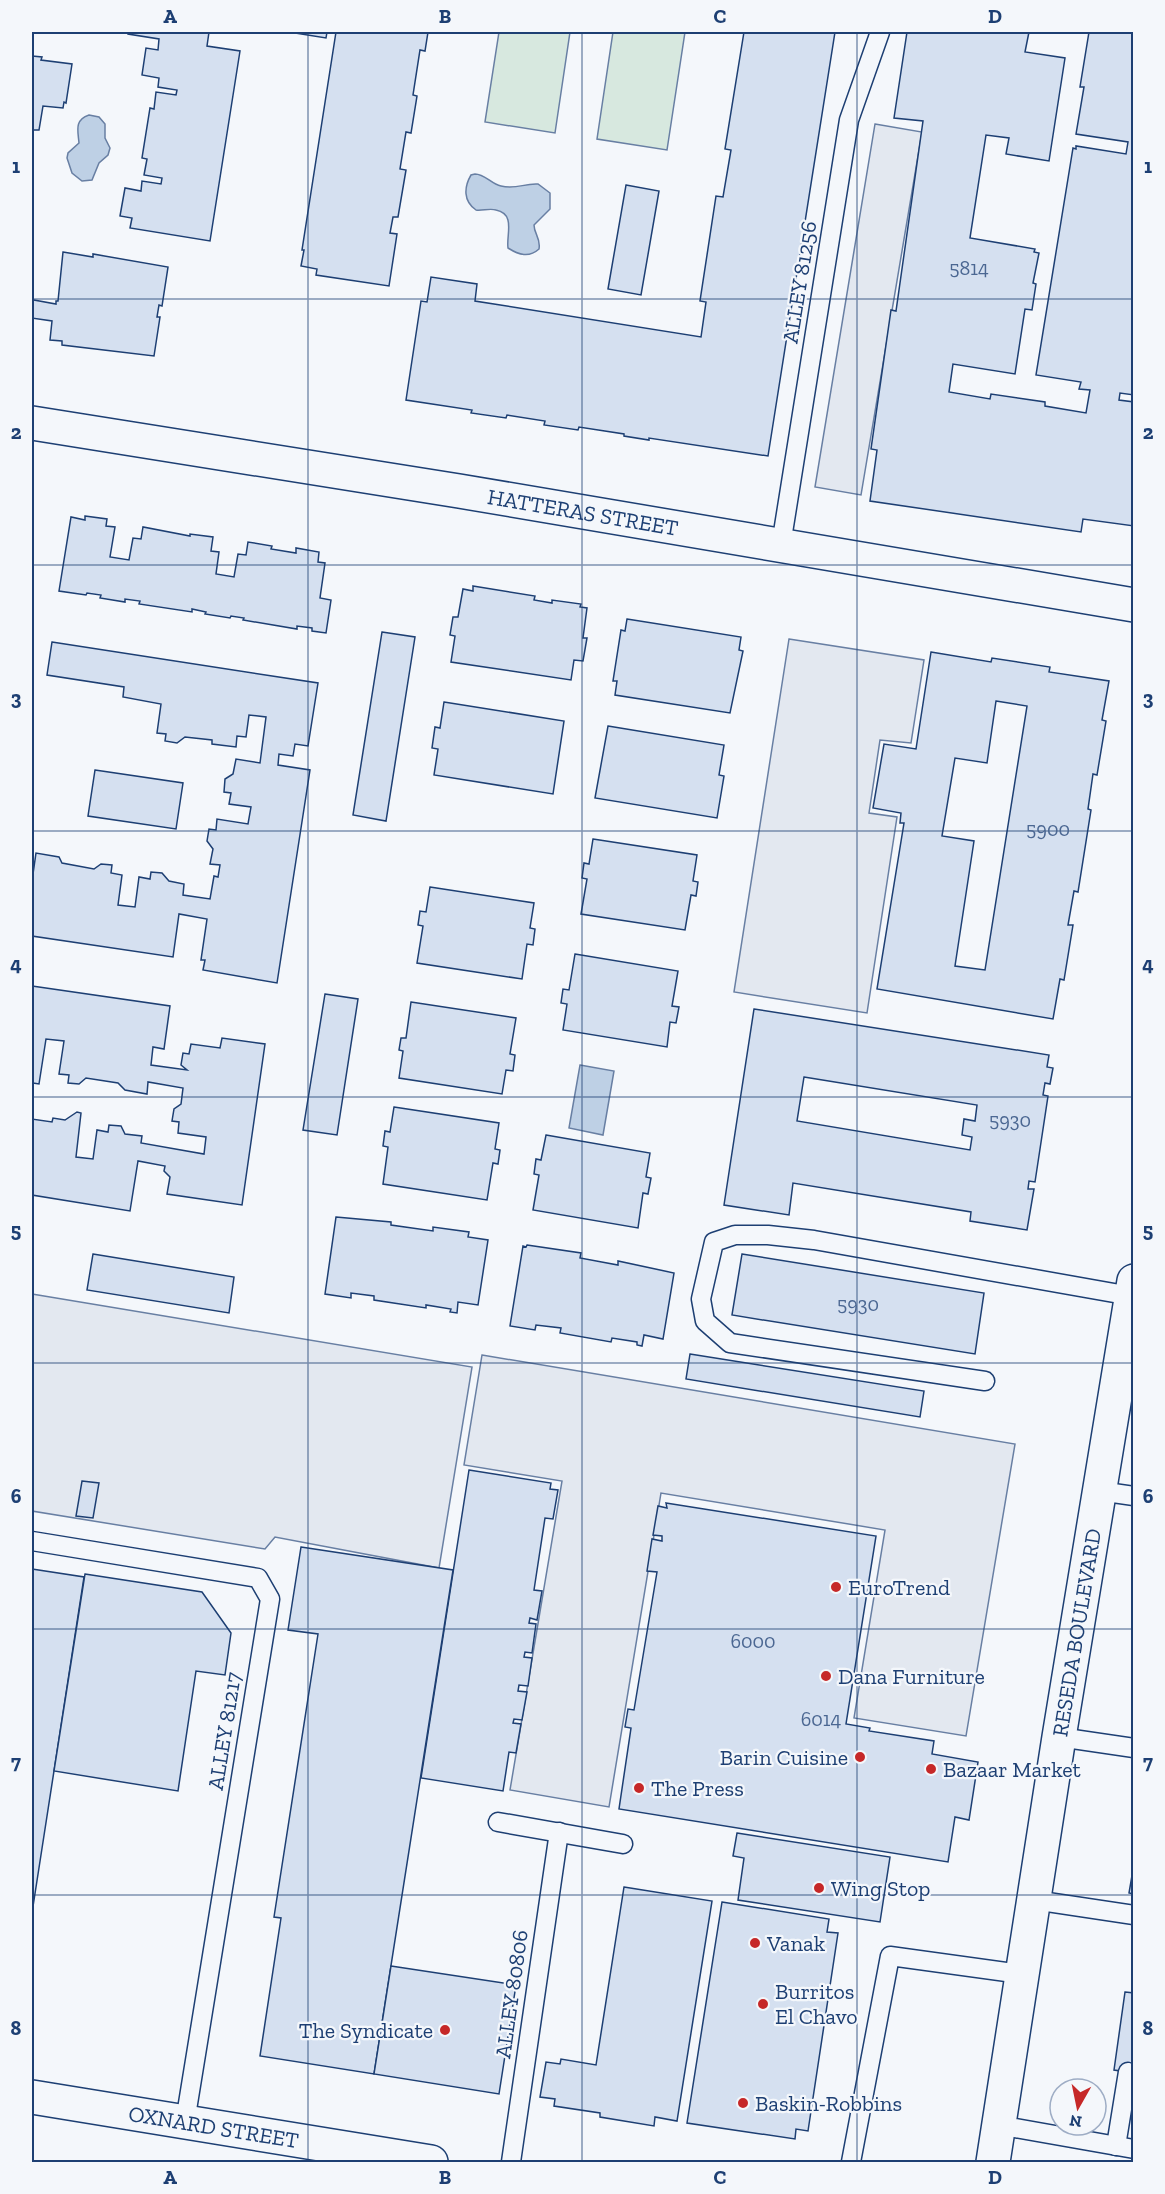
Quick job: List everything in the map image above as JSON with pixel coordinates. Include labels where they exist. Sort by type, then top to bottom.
[{"type":"main road","name":"HATTERAS STREET","points":[[32,423],[1134,604]]},
{"type":"main road","name":"RESEDA BOULEVARD","points":[[993,2163],[1132,1289]]},
{"type":"main road","name":"OXNARD STREET","points":[[32,2097],[431,2163]]},
{"type":"lane","name":"ALLEY 81256","points":[[781,545],[849,120],[880,32]]},
{"type":"lane","points":[[985,1381],[730,1342],[705,1321],[701,1299],[714,1242],[735,1235],[768,1235],[814,1240],[1132,1289]]},
{"type":"lane","points":[[1099,1491],[1134,1496]]},
{"type":"lane","name":"ALLEY 81217","points":[[32,1541],[258,1578],[270,1599],[185,2121]]},
{"type":"lane","points":[[1059,1737],[1134,1748]]},
{"type":"lane","points":[[498,1822],[623,1844]]},
{"type":"lane","name":"ALLEY 80806","points":[[511,2163],[559,1832]]},
{"type":"lane","points":[[1034,1900],[1134,1915]]},
{"type":"lane","points":[[851,2163],[890,1956],[1022,1974]]},
{"type":"lane","points":[[998,2125],[1125,2148],[1128,2072]]},
{"type":"shaded area","points":[[499,32],[570,32],[555,133],[485,122]]},
{"type":"shaded area","points":[[613,32],[685,32],[667,150],[597,139]]},
{"type":"shaded area","points":[[875,124],[922,132],[861,495],[815,487]]},
{"type":"shaded area","points":[[789,639],[924,660],[911,743],[880,740],[869,813],[897,817],[867,1013],[734,992]]},
{"type":"shaded area","points":[[32,1294],[472,1367],[439,1568],[275,1537],[265,1549],[32,1511]]},
{"type":"shaded area","points":[[482,1355],[1015,1444],[966,1736],[854,1718],[885,1530],[661,1493],[609,1807],[510,1790],[562,1481],[464,1465]]},
{"type":"water","points":[[89,115],[99,117],[105,124],[105,138],[110,148],[108,155],[99,163],[92,180],[82,181],[72,173],[67,158],[68,153],[79,143],[79,123]]},
{"type":"water","points":[[475,174],[506,187],[538,184],[550,193],[550,209],[534,225],[539,249],[531,254],[524,254],[508,248],[509,226],[506,216],[496,210],[476,210],[472,206],[467,198],[466,189],[471,175]]},
{"type":"water","points":[[580,1065],[614,1071],[603,1135],[569,1128]]},
{"type":"building","points":[[128,32],[209,32],[207,46],[240,51],[210,241],[130,228],[132,218],[120,216],[125,188],[141,191],[142,181],[161,184],[162,178],[144,175],[147,159],[142,158],[150,108],[154,109],[156,92],[176,95],[177,90],[158,87],[159,78],[142,75],[146,48],[158,50],[159,39],[128,34]]},
{"type":"building","points":[[296,32],[327,32],[326,38]]},
{"type":"building","points":[[336,32],[428,32],[425,51],[420,50],[413,95],[417,96],[411,133],[406,132],[400,169],[406,170],[398,217],[393,217],[390,233],[397,234],[389,286],[316,275],[317,269],[301,266]]},
{"type":"building","points":[[744,32],[835,32],[768,456],[649,438],[649,440],[579,427],[578,430],[544,425],[545,421],[507,415],[506,418],[471,413],[472,410],[406,400],[421,301],[427,302],[431,277],[477,284],[475,301],[701,337],[706,302],[700,301],[716,196],[723,197],[731,150],[725,149]]},
{"type":"building","points":[[907,32],[1029,32],[1025,52],[1065,58],[1049,161],[1006,154],[1009,138],[986,135],[970,238],[1035,249],[1034,252],[1039,253],[1033,283],[1036,284],[1032,310],[1025,309],[1015,374],[953,364],[949,392],[990,399],[991,394],[1045,402],[1045,406],[1086,413],[1090,390],[1079,389],[1081,382],[1036,375],[1073,148],[1076,149],[1076,146],[1126,154],[1128,142],[1076,134],[1084,87],[1080,87],[1089,32],[1134,32],[1134,395],[1120,393],[1119,400],[1134,402],[1134,526],[1083,519],[1081,532],[870,501],[877,450],[871,449],[891,310],[896,311],[923,121],[894,118]]},
{"type":"building","points":[[32,56],[42,57],[41,60],[72,64],[66,103],[64,102],[63,108],[43,106],[39,130],[33,130],[32,141]]},
{"type":"building","points":[[626,185],[659,191],[641,295],[608,289]]},
{"type":"building","points":[[63,252],[93,257],[93,254],[168,267],[162,306],[159,305],[157,317],[160,317],[154,356],[62,345],[62,341],[50,340],[52,321],[32,318],[32,298],[56,304]]},
{"type":"building","points":[[85,516],[107,519],[106,526],[115,527],[110,557],[129,560],[133,538],[141,539],[143,527],[190,536],[190,534],[213,537],[211,551],[219,552],[216,574],[234,577],[238,554],[246,555],[248,542],[296,553],[296,548],[319,552],[318,562],[325,563],[320,598],[331,600],[326,633],[312,631],[312,628],[297,626],[297,629],[243,620],[244,618],[205,614],[206,612],[192,609],[192,612],[139,604],[140,601],[125,599],[125,602],[100,598],[101,595],[59,591],[71,517],[85,520]]},
{"type":"building","points":[[473,586],[535,596],[534,600],[552,603],[552,600],[581,604],[580,607],[587,608],[583,638],[587,638],[583,661],[574,660],[571,680],[451,662],[455,636],[450,635],[453,617],[458,617],[463,589],[473,591]]},
{"type":"building","points":[[627,619],[741,637],[739,650],[743,651],[730,713],[615,695],[617,681],[613,681],[621,630],[625,631]]},
{"type":"building","points":[[382,632],[415,637],[386,821],[353,815]]},
{"type":"building","points":[[52,642],[318,683],[308,746],[295,744],[293,756],[279,754],[278,765],[310,770],[277,983],[203,970],[205,960],[201,960],[207,919],[179,914],[173,957],[32,936],[32,881],[36,853],[59,857],[62,863],[94,869],[101,864],[112,865],[111,873],[122,875],[118,905],[135,907],[139,877],[150,879],[151,872],[162,873],[169,881],[184,884],[183,895],[210,899],[214,876],[218,877],[220,865],[210,864],[213,849],[207,841],[209,829],[216,830],[217,819],[248,824],[251,807],[229,804],[231,793],[224,792],[225,779],[233,774],[236,759],[260,763],[266,717],[249,715],[246,737],[237,736],[236,747],[212,744],[212,740],[185,737],[177,743],[165,741],[166,734],[157,733],[161,704],[123,697],[124,687],[47,675]]},
{"type":"building","points":[[931,652],[991,662],[992,658],[1050,667],[1049,672],[1109,681],[1102,720],[1106,721],[1097,775],[1093,774],[1088,809],[1091,810],[1078,892],[1074,891],[1068,925],[1073,925],[1064,980],[1060,979],[1053,1019],[877,989],[904,823],[900,823],[901,813],[873,808],[884,744],[916,749]],"holes":[[[996,701],[1027,706],[985,970],[955,966],[974,841],[942,836],[955,758],[987,763]]]},
{"type":"building","points":[[444,702],[564,721],[553,794],[434,775],[438,749],[432,748],[435,727],[440,728]]},
{"type":"building","points":[[608,726],[724,745],[719,775],[724,776],[717,818],[595,798]]},
{"type":"building","points":[[95,770],[183,783],[176,829],[88,816]]},
{"type":"building","points":[[593,839],[697,855],[693,881],[698,882],[696,896],[691,895],[685,930],[581,914],[587,879],[582,878],[584,863],[589,864]]},
{"type":"building","points":[[430,887],[534,903],[530,928],[535,929],[533,945],[527,944],[522,979],[417,963],[423,926],[418,925],[420,911],[426,912]]},
{"type":"building","points":[[575,954],[678,971],[672,1006],[679,1007],[676,1023],[670,1022],[667,1047],[563,1030],[567,1004],[561,1003],[563,989],[569,990]]},
{"type":"building","points":[[32,986],[170,1006],[164,1049],[153,1047],[151,1065],[187,1070],[181,1065],[183,1053],[189,1054],[191,1044],[220,1048],[222,1038],[265,1044],[242,1205],[167,1194],[170,1177],[164,1171],[165,1166],[138,1161],[130,1211],[32,1195],[32,1119],[52,1122],[53,1118],[65,1120],[77,1112],[81,1113],[76,1157],[93,1159],[97,1130],[108,1132],[109,1125],[121,1126],[125,1134],[142,1136],[141,1143],[204,1154],[206,1137],[178,1133],[179,1122],[172,1121],[174,1109],[181,1104],[183,1088],[148,1082],[147,1094],[125,1090],[118,1083],[86,1078],[79,1084],[68,1083],[69,1075],[59,1074],[64,1041],[46,1039],[39,1084],[33,1083]]},
{"type":"building","points":[[325,994],[358,999],[337,1135],[303,1130]]},
{"type":"building","points":[[411,1002],[516,1018],[510,1054],[515,1055],[513,1071],[506,1070],[502,1094],[399,1078],[403,1051],[399,1050],[401,1038],[406,1038]]},
{"type":"building","points":[[754,1009],[1049,1055],[1047,1067],[1053,1068],[1050,1084],[1045,1083],[1043,1095],[1048,1096],[1035,1182],[1029,1181],[1028,1189],[1034,1189],[1027,1230],[970,1221],[971,1212],[793,1183],[789,1215],[724,1205]],"holes":[[[804,1077],[977,1105],[975,1121],[964,1119],[962,1135],[972,1137],[970,1150],[797,1121]]]},
{"type":"building","points":[[394,1107],[499,1123],[495,1149],[500,1150],[498,1164],[493,1163],[487,1200],[383,1184],[388,1147],[383,1146],[385,1131],[390,1132]]},
{"type":"building","points":[[546,1135],[650,1153],[646,1177],[651,1178],[648,1194],[643,1193],[638,1228],[533,1210],[539,1175],[534,1174],[536,1159],[541,1160]]},
{"type":"building","points":[[336,1217],[391,1222],[391,1225],[433,1231],[433,1227],[469,1232],[468,1237],[488,1240],[478,1305],[458,1302],[457,1313],[450,1312],[451,1309],[426,1305],[426,1308],[374,1300],[374,1296],[351,1293],[351,1298],[325,1294]]},
{"type":"building","points":[[523,1246],[581,1253],[580,1258],[618,1265],[618,1261],[674,1273],[663,1339],[644,1335],[642,1346],[637,1345],[637,1342],[612,1338],[611,1342],[560,1333],[561,1328],[536,1325],[535,1330],[510,1326]]},
{"type":"building","points":[[93,1254],[234,1277],[229,1313],[87,1290]]},
{"type":"building","points":[[742,1254],[984,1293],[975,1354],[732,1315]]},
{"type":"building","points":[[690,1354],[924,1391],[920,1417],[686,1379]]},
{"type":"building","points":[[469,1470],[551,1483],[550,1489],[558,1490],[553,1519],[545,1518],[534,1590],[542,1591],[537,1620],[530,1618],[529,1623],[536,1624],[532,1653],[525,1652],[524,1657],[532,1658],[528,1686],[519,1685],[518,1691],[527,1692],[522,1720],[514,1719],[513,1723],[521,1724],[516,1753],[509,1752],[503,1791],[421,1778]]},
{"type":"building","points":[[82,1481],[99,1483],[93,1518],[76,1516]]},
{"type":"building","points":[[666,1503],[876,1536],[846,1724],[870,1728],[869,1731],[934,1741],[932,1754],[978,1762],[969,1820],[955,1817],[948,1862],[619,1809],[631,1728],[625,1727],[628,1709],[634,1710],[657,1572],[647,1571],[652,1539],[662,1541],[662,1536],[653,1535],[658,1506],[667,1508]]},
{"type":"building","points":[[301,1547],[453,1570],[374,2074],[260,2056],[281,1918],[274,1917],[318,1634],[288,1630]]},
{"type":"building","points":[[32,1569],[84,1577],[32,1913]]},
{"type":"building","points":[[85,1574],[202,1592],[231,1633],[225,1675],[196,1671],[178,1791],[54,1771]]},
{"type":"building","points":[[737,1833],[890,1857],[880,1922],[738,1900],[744,1858],[733,1856]]},
{"type":"building","points":[[1134,1864],[1134,1894],[1129,1893]]},
{"type":"building","points":[[624,1887],[712,1901],[677,2121],[655,2117],[654,2126],[600,2117],[600,2113],[554,2106],[555,2099],[540,2097],[546,2062],[560,2064],[561,2059],[596,2065]]},
{"type":"building","points":[[722,1902],[829,1919],[827,1932],[838,1933],[808,2131],[796,2129],[795,2139],[687,2123]]},
{"type":"building","name":"The Syndicate","points":[[391,1966],[516,1985],[499,2094],[374,2074]]},
{"type":"building","points":[[1125,1992],[1134,1993],[1134,2073],[1114,2070]]},
{"type":"place","name":"EuroTrend","points":[[836,1587]]},
{"type":"place","name":"Dana Furniture","points":[[826,1676]]},
{"type":"place","name":"Barin Cuisine","points":[[860,1757]]},
{"type":"place","name":"Bazaar Market","points":[[931,1769]]},
{"type":"place","name":"The Press","points":[[639,1788]]},
{"type":"place","name":"Wing Stop","points":[[819,1888]]},
{"type":"place","name":"Vanak","points":[[755,1943]]},
{"type":"place","name":"Burritos El Chavo","points":[[763,2004]]},
{"type":"place","name":"The Syndicate","points":[[445,2030]]},
{"type":"place","name":"Baskin-Robbins","points":[[743,2103]]}]
